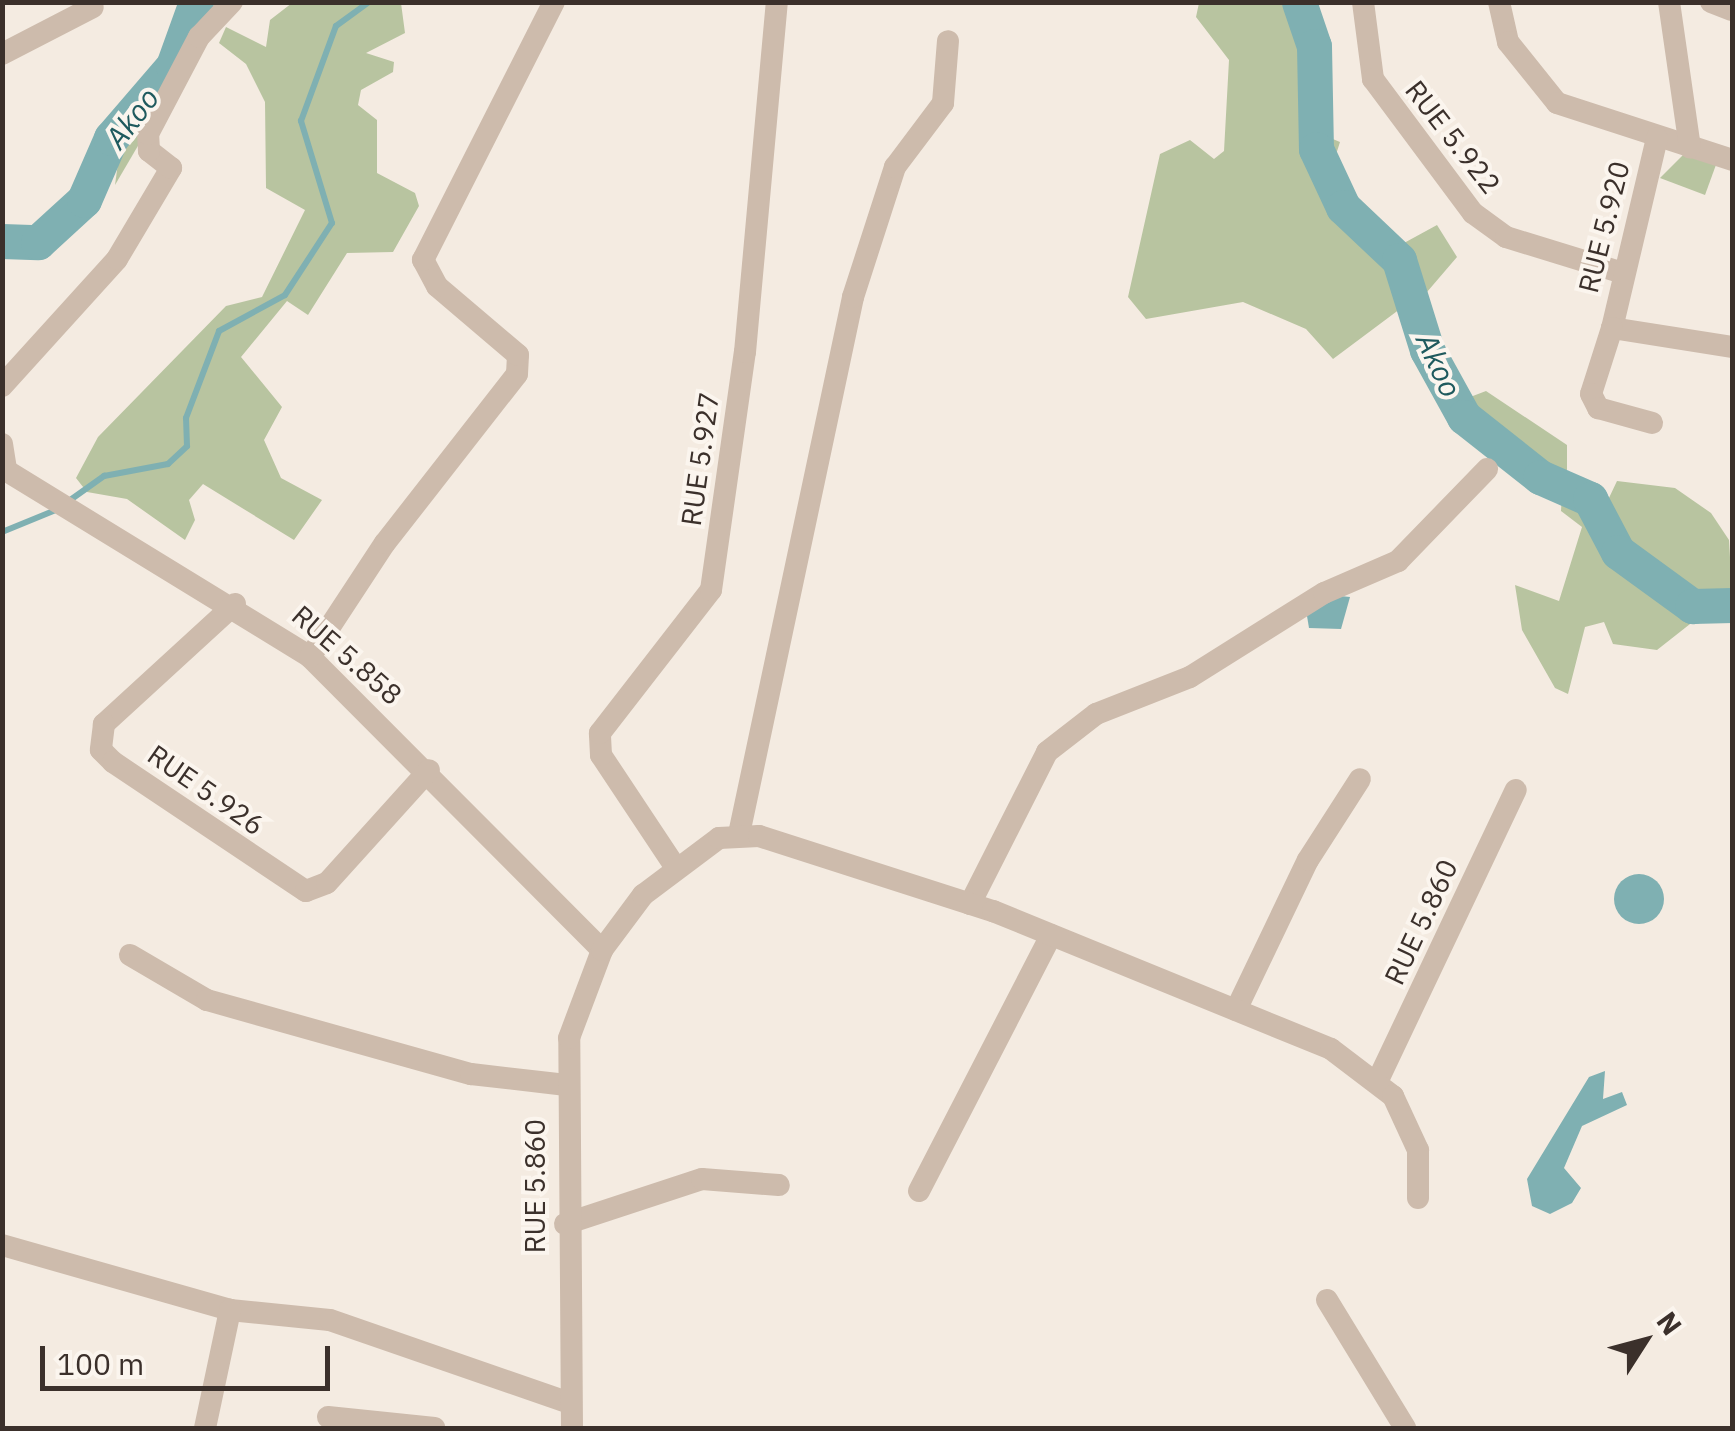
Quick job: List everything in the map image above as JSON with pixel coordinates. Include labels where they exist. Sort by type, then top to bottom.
[{"type":"street","points":[[2,386],[117,259],[171,168],[149,151],[148,134],[199,38],[232,2]]},
{"type":"street","points":[[310,657],[385,542],[518,374],[518,356],[438,286],[423,260],[554,2]]},
{"type":"street","name":"RUE 5.927","points":[[674,865],[602,755],[600,733],[711,590],[745,352],[776,2]]},
{"type":"street","name":"RUE 5.922","points":[[1364,2],[1373,80],[1474,213],[1506,237],[1620,272]]},
{"type":"street","points":[[1499,2],[1508,42],[1558,103],[1732,160]]},
{"type":"street","points":[[1669,2],[1690,147]]},
{"type":"street","points":[[1711,2],[1732,10]]},
{"type":"street","points":[[2,54],[94,7]]},
{"type":"street","points":[[740,834],[853,297],[895,167],[942,103],[948,40]]},
{"type":"street","name":"RUE 5.920","points":[[1657,138],[1620,272],[1612,328],[1732,347]]},
{"type":"street","points":[[1612,328],[1591,394],[1598,408],[1652,423]]},
{"type":"street","points":[[2,444],[4,469]]},
{"type":"street","name":"RUE 5.858","points":[[4,469],[36,484],[235,604],[310,657],[429,770],[602,950]]},
{"type":"street","points":[[970,904],[1047,752],[1096,714],[1190,678],[1324,593],[1398,561],[1487,469]]},
{"type":"street","name":"RUE 5.926","points":[[235,604],[104,724],[101,750],[113,762],[306,891],[327,882],[429,770]]},
{"type":"street","points":[[1236,1010],[1308,860],[1360,778]]},
{"type":"street","name":"RUE 5.860","points":[[1378,1080],[1516,790]]},
{"type":"street","points":[[602,950],[674,865],[740,834],[970,904],[1331,1049],[1378,1080],[1418,1150],[1418,1198]]},
{"type":"street","points":[[919,1191],[1051,935]]},
{"type":"street","name":"RUE 5.860","points":[[572,1428],[565,1224],[566,1085],[570,1038],[602,950]]},
{"type":"street","points":[[130,955],[207,1000],[471,1074],[566,1085]]},
{"type":"street","points":[[565,1224],[702,1179],[780,1185]]},
{"type":"street","points":[[2,1245],[230,1310],[330,1320],[570,1403]]},
{"type":"street","points":[[1327,1300],[1405,1428]]},
{"type":"street","points":[[205,1428],[230,1310]]},
{"type":"street","points":[[328,1418],[434,1428]]},
{"type":"green space","points":[[188,3],[207,3],[190,57],[115,185],[123,127]]},
{"type":"green space","points":[[292,3],[401,3],[405,33],[366,53],[394,62],[393,72],[361,90],[358,105],[377,120],[377,173],[415,193],[419,206],[393,252],[347,253],[308,315],[287,301],[241,357],[282,407],[264,440],[281,478],[322,500],[294,540],[203,484],[189,500],[195,520],[185,540],[127,499],[87,492],[76,478],[98,437],[226,306],[262,297],[305,210],[266,188],[265,102],[246,64],[219,43],[226,27],[266,47],[270,20]]},
{"type":"green space","points":[[1199,3],[1311,3],[1328,137],[1340,142],[1332,167],[1353,192],[1345,201],[1393,249],[1437,225],[1457,257],[1421,299],[1439,358],[1465,399],[1486,391],[1567,445],[1567,484],[1608,500],[1617,481],[1675,488],[1711,513],[1729,540],[1732,591],[1657,650],[1613,644],[1604,622],[1585,627],[1568,694],[1555,688],[1522,630],[1515,585],[1559,601],[1582,527],[1561,511],[1562,490],[1479,442],[1411,332],[1420,323],[1408,303],[1333,359],[1306,329],[1243,302],[1146,319],[1128,297],[1160,154],[1190,140],[1214,159],[1224,151],[1229,60],[1196,17]]},
{"type":"green space","points":[[1686,152],[1717,162],[1705,195],[1660,178]]},
{"type":"water","points":[[1331,595],[1350,597],[1341,629],[1309,628],[1306,610]]},
{"type":"water","points":[[1639,874],[1657,881],[1664,899],[1657,917],[1639,924],[1621,917],[1614,899],[1621,881]]},
{"type":"water","points":[[1605,1071],[1603,1099],[1622,1092],[1627,1105],[1582,1126],[1564,1168],[1581,1188],[1572,1203],[1550,1214],[1532,1206],[1527,1179],[1589,1077]]},
{"type":"waterway","name":"Akoo","points":[[2,241],[38,242],[84,200],[111,138],[173,66],[196,2]]},
{"type":"waterway","points":[[66,503],[104,476],[168,464],[187,446],[186,418],[219,331],[285,295],[332,223],[301,121],[336,26],[369,2]]},
{"type":"waterway","name":"Akoo","points":[[1299,2],[1314,46],[1316,149],[1343,207],[1399,260],[1427,350],[1464,417],[1540,477],[1590,499],[1618,552],[1692,606],[1732,605]]},
{"type":"waterway","points":[[2,532],[56,510]]}]
